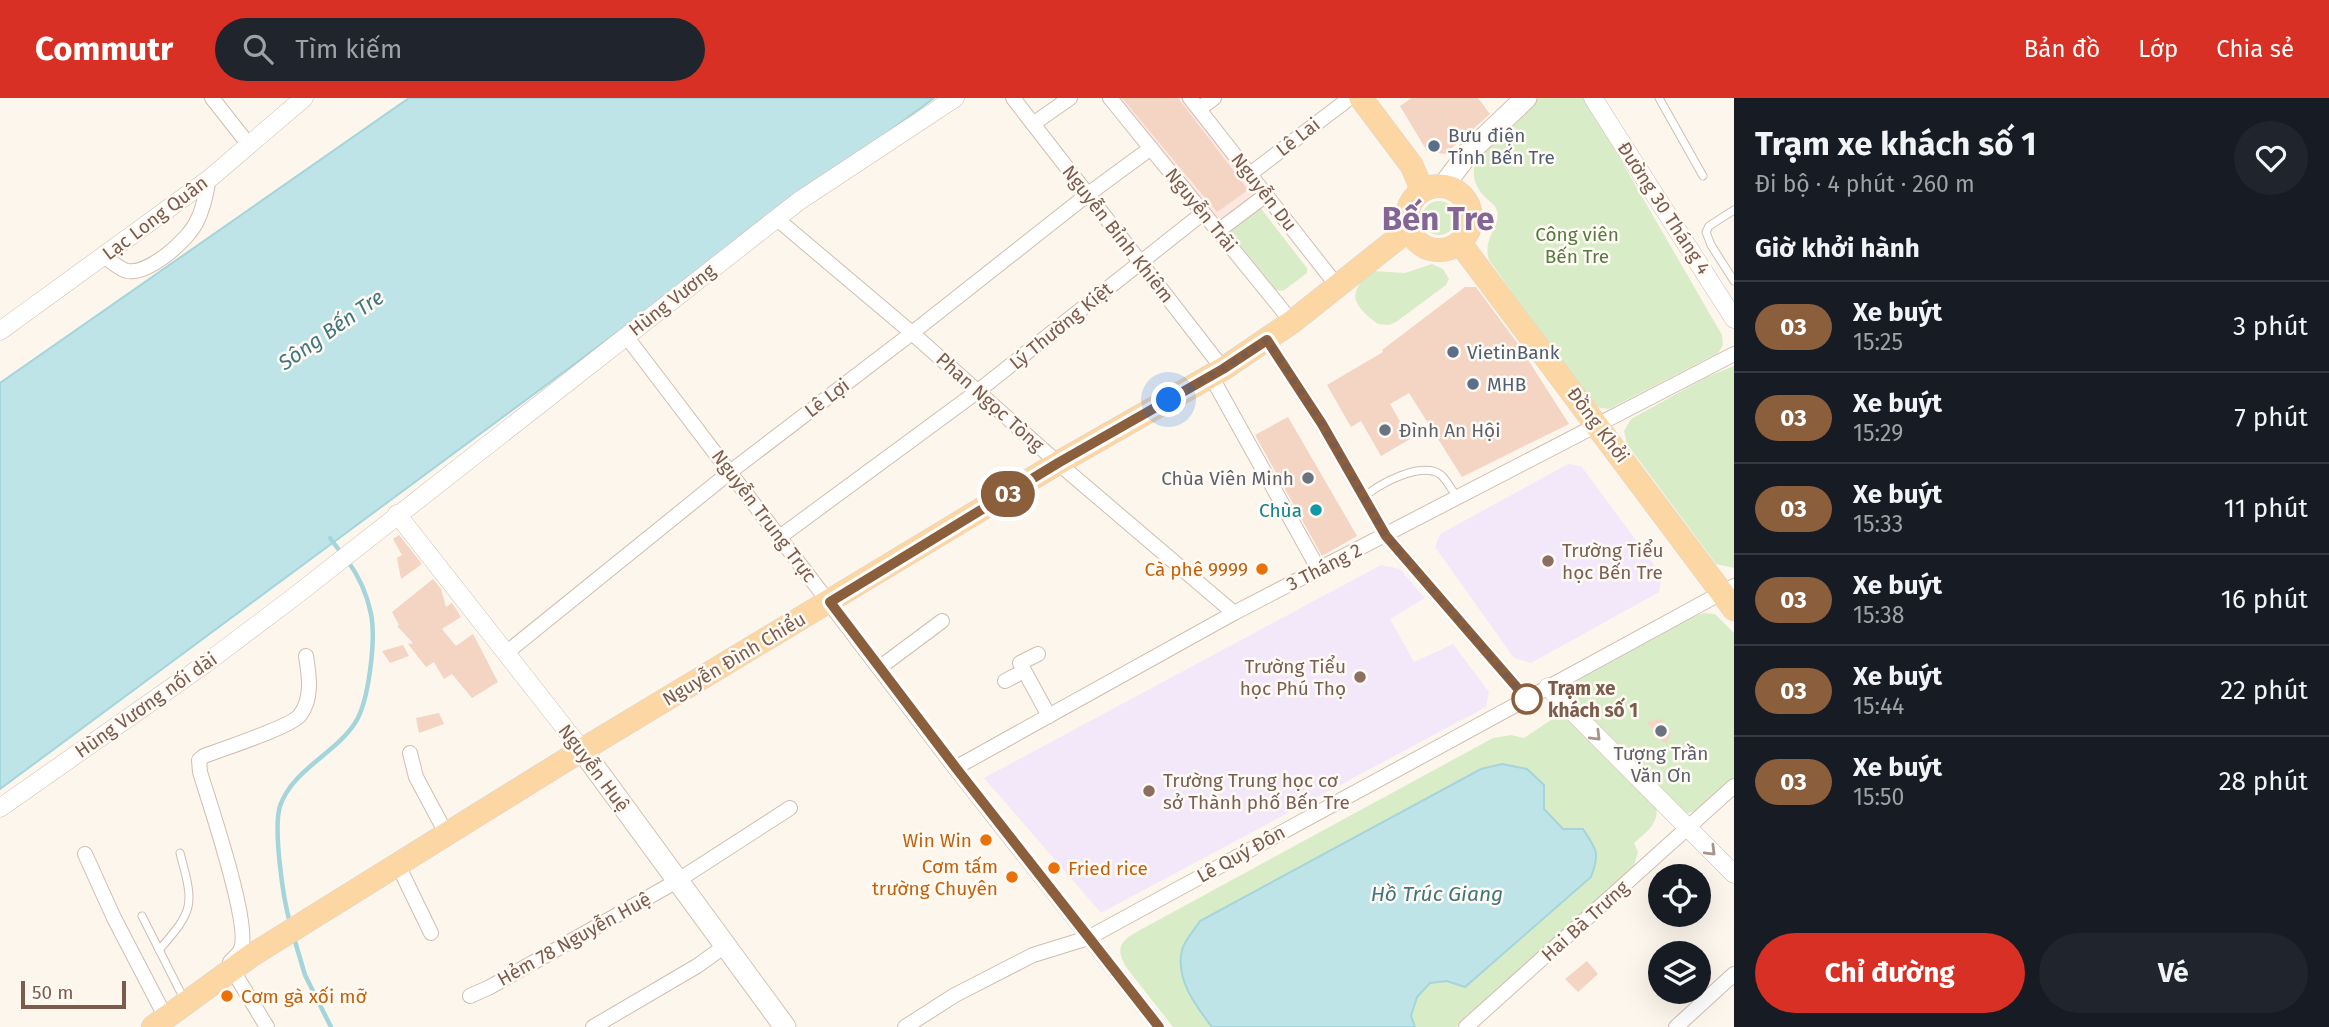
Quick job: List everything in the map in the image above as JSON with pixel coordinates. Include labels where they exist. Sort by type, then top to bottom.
[{"type":"main road","points":[[1380,98],[1404,132],[1412,166]]},
{"type":"main road","points":[[1350,99],[1394,141],[1412,166],[1433,188],[1458,191],[1470,206],[1471,226],[1460,243],[1451,248],[1431,249],[1413,239],[1408,230],[1407,212],[1410,203],[1433,188],[1526,98]]},
{"type":"main road","points":[[1350,99],[1384,149],[1412,166]]},
{"type":"main road","name":"Nguyễn Đình Chiểu","points":[[247,951],[338,902],[582,750],[1058,463],[1217,372],[1292,322],[1408,230]]},
{"type":"main road","name":"Đồng Khởi","points":[[1460,243],[1730,596]]},
{"type":"main road","name":"Nguyễn Huệ","points":[[582,750],[785,1027]]},
{"type":"main road","points":[[159,1022],[232,969],[247,951]]},
{"type":"street","points":[[212,98],[249,145]]},
{"type":"street","name":"Lạc Long Quân","points":[[0,331],[209,178],[304,98]]},
{"type":"street","name":"Hùng Vương","points":[[290,600],[822,185],[955,98]]},
{"type":"street","name":"Nguyễn Bỉnh Khiêm","points":[[1013,98],[1140,262],[1217,372],[1319,570]]},
{"type":"street","points":[[1032,124],[1070,98]]},
{"type":"street","name":"Nguyễn Trãi","points":[[1110,98],[1292,322]]},
{"type":"street","points":[[1195,104],[1214,98]]},
{"type":"street","name":"Đường 30 Tháng 4","points":[[1593,98],[1734,319]]},
{"type":"street","name":"Lê Lai","points":[[1250,174],[1350,99]]},
{"type":"street","name":"Nguyễn Du","points":[[1195,104],[1338,287]]},
{"type":"street","name":"Lê Lợi","points":[[506,653],[730,472],[1151,148]]},
{"type":"street","points":[[104,256],[125,271],[133,271],[147,266],[179,244],[188,237],[197,223],[209,178]]},
{"type":"street","points":[[1218,231],[1266,195]]},
{"type":"street","name":"Lý Thường Kiệt","points":[[781,536],[978,391],[1203,213]]},
{"type":"street","name":"Phan Ngọc Tòng","points":[[777,219],[1234,613]]},
{"type":"street","name":"Nguyễn Trung Trực","points":[[626,336],[956,768],[1159,1027]]},
{"type":"street","points":[[1267,340],[1322,424],[1386,536],[1527,699]]},
{"type":"street","name":"3 Tháng 2","points":[[956,768],[1234,613],[1734,354]]},
{"type":"street","name":"Nguyễn Huệ","points":[[392,519],[506,653],[582,750]]},
{"type":"street","name":"Lê Quý Đôn","points":[[905,1027],[955,995],[1033,955],[1088,938],[1548,687],[1730,596]]},
{"type":"street","name":"Hùng Vương nối dài","points":[[0,808],[205,664],[290,600]]},
{"type":"street","points":[[879,668],[943,621]]},
{"type":"street","points":[[1038,654],[1020,663],[1049,716]]},
{"type":"street","points":[[208,986],[235,958],[247,951],[226,853],[200,772],[199,760],[300,716],[309,696],[306,656]]},
{"type":"street","points":[[1005,681],[1024,671]]},
{"type":"street","points":[[1548,687],[1734,874]]},
{"type":"street","points":[[410,752],[416,777],[447,835]]},
{"type":"street","name":"Hai Bà Trưng","points":[[1466,1027],[1734,786]]},
{"type":"street","name":"Hẻm 78 Nguyễn Huệ","points":[[470,996],[677,881],[790,808]]},
{"type":"street","points":[[85,855],[159,1022]]},
{"type":"street","points":[[398,865],[431,933]]},
{"type":"street","points":[[593,1027],[697,966],[725,946]]},
{"type":"street","points":[[232,969],[264,1026]]},
{"type":"street","points":[[1676,1027],[1734,974]]},
{"type":"lane","points":[[1659,98],[1703,176]]},
{"type":"lane","points":[[1734,210],[1709,226],[1706,232],[1711,245],[1734,281]]},
{"type":"lane","points":[[1366,497],[1375,487],[1399,476],[1432,471],[1440,474],[1457,498]]},
{"type":"lane","points":[[159,950],[188,912],[190,890],[180,853]]},
{"type":"lane","points":[[142,916],[185,1003]]},
{"type":"shaded area","points":[[1120,98],[1185,98],[1254,187],[1253,197],[1223,220],[1217,220]]},
{"type":"shaded area","name":"Trường Tiểu học Bến Tre","points":[[1568,464],[1581,466],[1662,575],[1659,592],[1531,663],[1514,658],[1435,547],[1440,534]]},
{"type":"shaded area","points":[[1381,565],[1400,569],[1425,598],[1390,619],[1414,662],[1453,644],[1489,692],[1486,707],[1101,913],[984,778]]},
{"type":"green space","name":"Công viên Bến Tre","points":[[1536,98],[1585,98],[1722,335],[1723,345],[1718,353],[1609,409],[1600,408],[1590,402],[1489,260],[1487,252],[1498,217],[1494,205],[1475,182],[1475,165],[1480,153]]},
{"type":"green space","points":[[1439,201],[1451,206],[1456,218],[1451,230],[1439,235],[1427,230],[1422,218],[1427,206]]},
{"type":"green space","points":[[1259,206],[1307,268],[1307,273],[1283,291],[1276,290],[1228,230]]},
{"type":"green space","points":[[1432,264],[1443,269],[1449,279],[1446,285],[1396,322],[1389,325],[1378,324],[1362,311],[1356,292],[1373,271],[1405,273]]},
{"type":"green space","points":[[1734,366],[1734,568],[1716,564],[1627,444],[1624,431],[1631,419],[1707,377]]},
{"type":"green space","points":[[1704,613],[1715,614],[1734,633],[1734,777],[1704,805],[1684,814],[1574,706],[1571,695],[1573,683],[1585,674],[1691,617]]},
{"type":"green space","name":"Hồ Trúc Giang","points":[[1563,715],[1656,808],[1656,819],[1634,843],[1638,852],[1634,865],[1619,883],[1456,1027],[1173,1027],[1122,960],[1122,944],[1134,934],[1493,738],[1511,735],[1524,738]]},
{"type":"water","name":"Sông Bến Tre","points":[[409,98],[934,98],[0,789],[0,383]]},
{"type":"water","name":"Hồ Trúc Giang","points":[[1502,764],[1527,769],[1544,785],[1544,809],[1563,829],[1583,829],[1596,852],[1591,877],[1465,987],[1447,981],[1430,983],[1417,997],[1411,1016],[1415,1027],[1212,1027],[1188,992],[1181,971],[1183,946],[1200,921],[1481,769]]},
{"type":"building","points":[[1122,98],[1178,98],[1248,190],[1217,212]]},
{"type":"building","points":[[1412,98],[1478,98],[1490,114],[1445,154],[1427,151],[1400,106]]},
{"type":"building","points":[[1465,287],[1476,287],[1518,344],[1569,424],[1462,477],[1409,393],[1390,404],[1410,439],[1381,456],[1361,421],[1351,427],[1327,385],[1383,352],[1382,350]]},
{"type":"building","points":[[1288,417],[1357,536],[1322,556],[1255,435]]},
{"type":"building","points":[[399,535],[422,564],[401,579],[397,558],[402,555],[393,539]]},
{"type":"building","points":[[433,579],[441,589],[446,607],[452,603],[461,617],[442,629],[456,646],[473,634],[498,682],[472,698],[452,674],[444,679],[434,662],[426,667],[408,644],[413,643],[397,626],[399,625],[392,612]]},
{"type":"building","points":[[403,645],[409,656],[390,663],[382,651]]},
{"type":"building","points":[[439,713],[444,724],[419,733],[416,718]]},
{"type":"building","name":"Tượng Trần Văn Ơn","points":[[1660,719],[1671,734],[1666,744],[1647,722]]},
{"type":"building","points":[[1587,961],[1598,974],[1578,992],[1565,979]]},
{"type":"waterway","points":[[330,538],[342,554]]},
{"type":"waterway","points":[[290,923],[278,847],[280,806],[294,782],[337,744],[355,723],[364,701],[370,670],[373,639],[371,614],[362,586],[347,560]]},
{"type":"waterway","points":[[294,938],[305,975],[331,1027]]},
{"type":"bus line","name":"03","points":[[1159,1027],[830,602],[1058,463],[1223,369],[1267,340],[1322,424],[1386,536],[1527,699]]},
{"type":"place","name":"Bưu điện Tỉnh Bến Tre","points":[[1434,146]]},
{"type":"place","name":"VietinBank","points":[[1453,352]]},
{"type":"place","name":"MHB","points":[[1473,384]]},
{"type":"place","name":"Đình An Hội","points":[[1385,430]]},
{"type":"place","name":"Chùa Viên Minh","points":[[1308,478]]},
{"type":"place","name":"Chùa","points":[[1316,510]]},
{"type":"place","name":"Trường Tiểu học Bến Tre","points":[[1548,561]]},
{"type":"place","name":"Cà phê 9999","points":[[1262,569]]},
{"type":"place","name":"Trường Tiểu học Phú Thọ","points":[[1360,677]]},
{"type":"place","name":"Trạm xe khách số 1","points":[[1527,699]]},
{"type":"place","name":"Tượng Trần Văn Ơn","points":[[1661,731]]},
{"type":"place","name":"Trường Trung học cơ sở Thành phố Bến Tre","points":[[1149,791]]},
{"type":"place","name":"Win Win","points":[[986,840]]},
{"type":"place","name":"Fried rice","points":[[1054,868]]},
{"type":"place","name":"Cơm tấm trường Chuyên","points":[[1012,877]]},
{"type":"place","name":"Cơm gà xối mỡ","points":[[227,996]]},
{"type":"district","name":"Bến Tre","points":[[1438,219]]},
{"type":"route","points":[[1169,400],[1267,340],[1322,424],[1386,536],[1527,699]]}]
